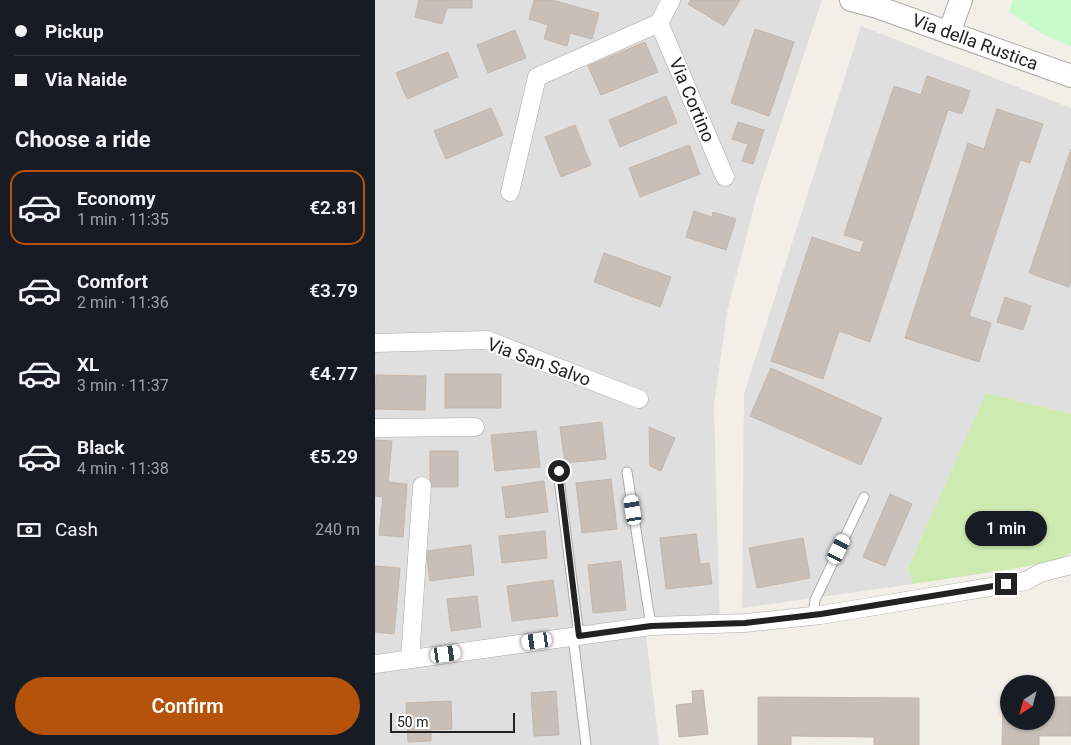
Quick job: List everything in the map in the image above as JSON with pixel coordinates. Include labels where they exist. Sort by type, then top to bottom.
[{"type":"street","points":[[510,192],[537,77],[659,22],[671,0]]},
{"type":"street","name":"Via della Rustica","points":[[851,0],[877,7],[1071,76]]},
{"type":"street","points":[[949,33],[961,0]]},
{"type":"street","name":"Via Cortino","points":[[659,22],[725,178]]},
{"type":"street","name":"Via San Salvo","points":[[375,343],[487,340],[639,399]]},
{"type":"street","points":[[375,428],[475,426]]},
{"type":"street","points":[[410,659],[422,486]]},
{"type":"street","points":[[375,664],[651,626],[745,623],[813,615],[1026,581],[1041,573],[1071,564]]},
{"type":"lane","points":[[559,471],[587,745]]},
{"type":"lane","points":[[627,472],[651,626]]},
{"type":"lane","points":[[813,615],[815,600],[864,497]]},
{"type":"shaded area","points":[[375,0],[822,0],[756,198],[727,312],[714,406],[720,631],[646,635],[659,745],[375,745]]},
{"type":"shaded area","points":[[861,26],[1071,108],[1071,414],[986,394],[908,568],[913,584],[742,608],[744,394]]},
{"type":"green space","points":[[1013,0],[1071,0],[1071,46],[1046,36],[1009,12]]},
{"type":"green space","points":[[986,393],[1071,414],[1071,553],[1060,559],[1024,567],[913,584],[908,568]]},
{"type":"building","points":[[419,0],[472,0],[472,8],[447,8],[442,24],[415,17]]},
{"type":"building","points":[[534,0],[552,0],[599,13],[592,39],[570,33],[567,46],[544,39],[548,25],[529,19]]},
{"type":"building","points":[[691,0],[740,0],[724,26],[688,4]]},
{"type":"building","points":[[755,29],[794,42],[769,116],[731,103]]},
{"type":"building","points":[[515,30],[526,58],[488,73],[477,45]]},
{"type":"building","points":[[645,42],[658,72],[601,95],[588,66]]},
{"type":"building","points":[[448,52],[458,77],[407,99],[396,73]]},
{"type":"building","points":[[927,76],[970,91],[962,114],[948,110],[870,342],[839,331],[823,379],[771,361],[812,237],[860,253],[864,241],[844,235],[894,86],[921,95]]},
{"type":"building","points":[[666,96],[677,123],[620,147],[609,120]]},
{"type":"building","points":[[491,108],[503,135],[446,159],[434,131]]},
{"type":"building","points":[[997,109],[1043,124],[1030,163],[1020,160],[969,316],[991,323],[979,362],[905,338],[968,143],[984,149]]},
{"type":"building","points":[[738,122],[764,130],[753,164],[742,161],[748,144],[732,139]]},
{"type":"building","points":[[575,125],[591,165],[561,177],[545,137]]},
{"type":"building","points":[[689,145],[700,174],[640,197],[629,168]]},
{"type":"building","points":[[1071,149],[1071,280],[1069,287],[1029,273]]},
{"type":"building","points":[[694,211],[712,217],[713,212],[736,219],[726,250],[686,237]]},
{"type":"building","points":[[604,253],[671,277],[660,307],[594,282]]},
{"type":"building","points":[[1005,297],[1031,306],[1023,330],[997,322]]},
{"type":"building","points":[[771,368],[882,418],[861,465],[750,416]]},
{"type":"building","points":[[445,374],[501,374],[501,408],[445,408]]},
{"type":"building","points":[[376,375],[426,376],[425,410],[375,409]]},
{"type":"building","points":[[602,422],[606,459],[565,463],[560,427]]},
{"type":"building","points":[[649,427],[675,438],[661,471],[650,466]]},
{"type":"building","points":[[536,431],[540,467],[495,471],[491,435]]},
{"type":"building","points":[[375,440],[392,441],[388,482],[407,484],[403,537],[379,535],[383,497],[375,496]]},
{"type":"building","points":[[430,451],[458,451],[458,487],[430,487]]},
{"type":"building","points":[[611,479],[617,529],[582,533],[576,483]]},
{"type":"building","points":[[544,481],[548,512],[506,518],[502,487]]},
{"type":"building","points":[[890,494],[912,504],[885,566],[863,557]]},
{"type":"building","points":[[545,531],[547,558],[502,563],[499,536]]},
{"type":"building","points":[[696,534],[700,564],[709,563],[712,584],[666,589],[660,538]]},
{"type":"building","points":[[803,538],[810,578],[757,588],[749,548]]},
{"type":"building","points":[[471,545],[474,575],[430,581],[426,551]]},
{"type":"building","points":[[621,561],[626,610],[593,613],[588,565]]},
{"type":"building","points":[[375,566],[400,568],[394,634],[375,632]]},
{"type":"building","points":[[553,580],[558,616],[512,621],[507,586]]},
{"type":"building","points":[[477,596],[481,627],[451,631],[447,599]]},
{"type":"building","points":[[703,690],[708,734],[679,737],[676,705],[693,703],[692,691]]},
{"type":"building","points":[[556,691],[559,735],[534,736],[531,693]]},
{"type":"building","points":[[758,697],[919,698],[919,745],[874,745],[874,737],[791,736],[791,745],[758,745]]},
{"type":"building","points":[[1055,697],[1071,697],[1071,736],[1039,736],[1039,745],[1002,745],[1002,730],[1055,730]]},
{"type":"building","points":[[451,701],[452,729],[431,730],[431,741],[408,742],[406,703]]},
{"type":"route","points":[[559,471],[579,636],[651,626],[745,623],[821,614],[1006,584]]}]
